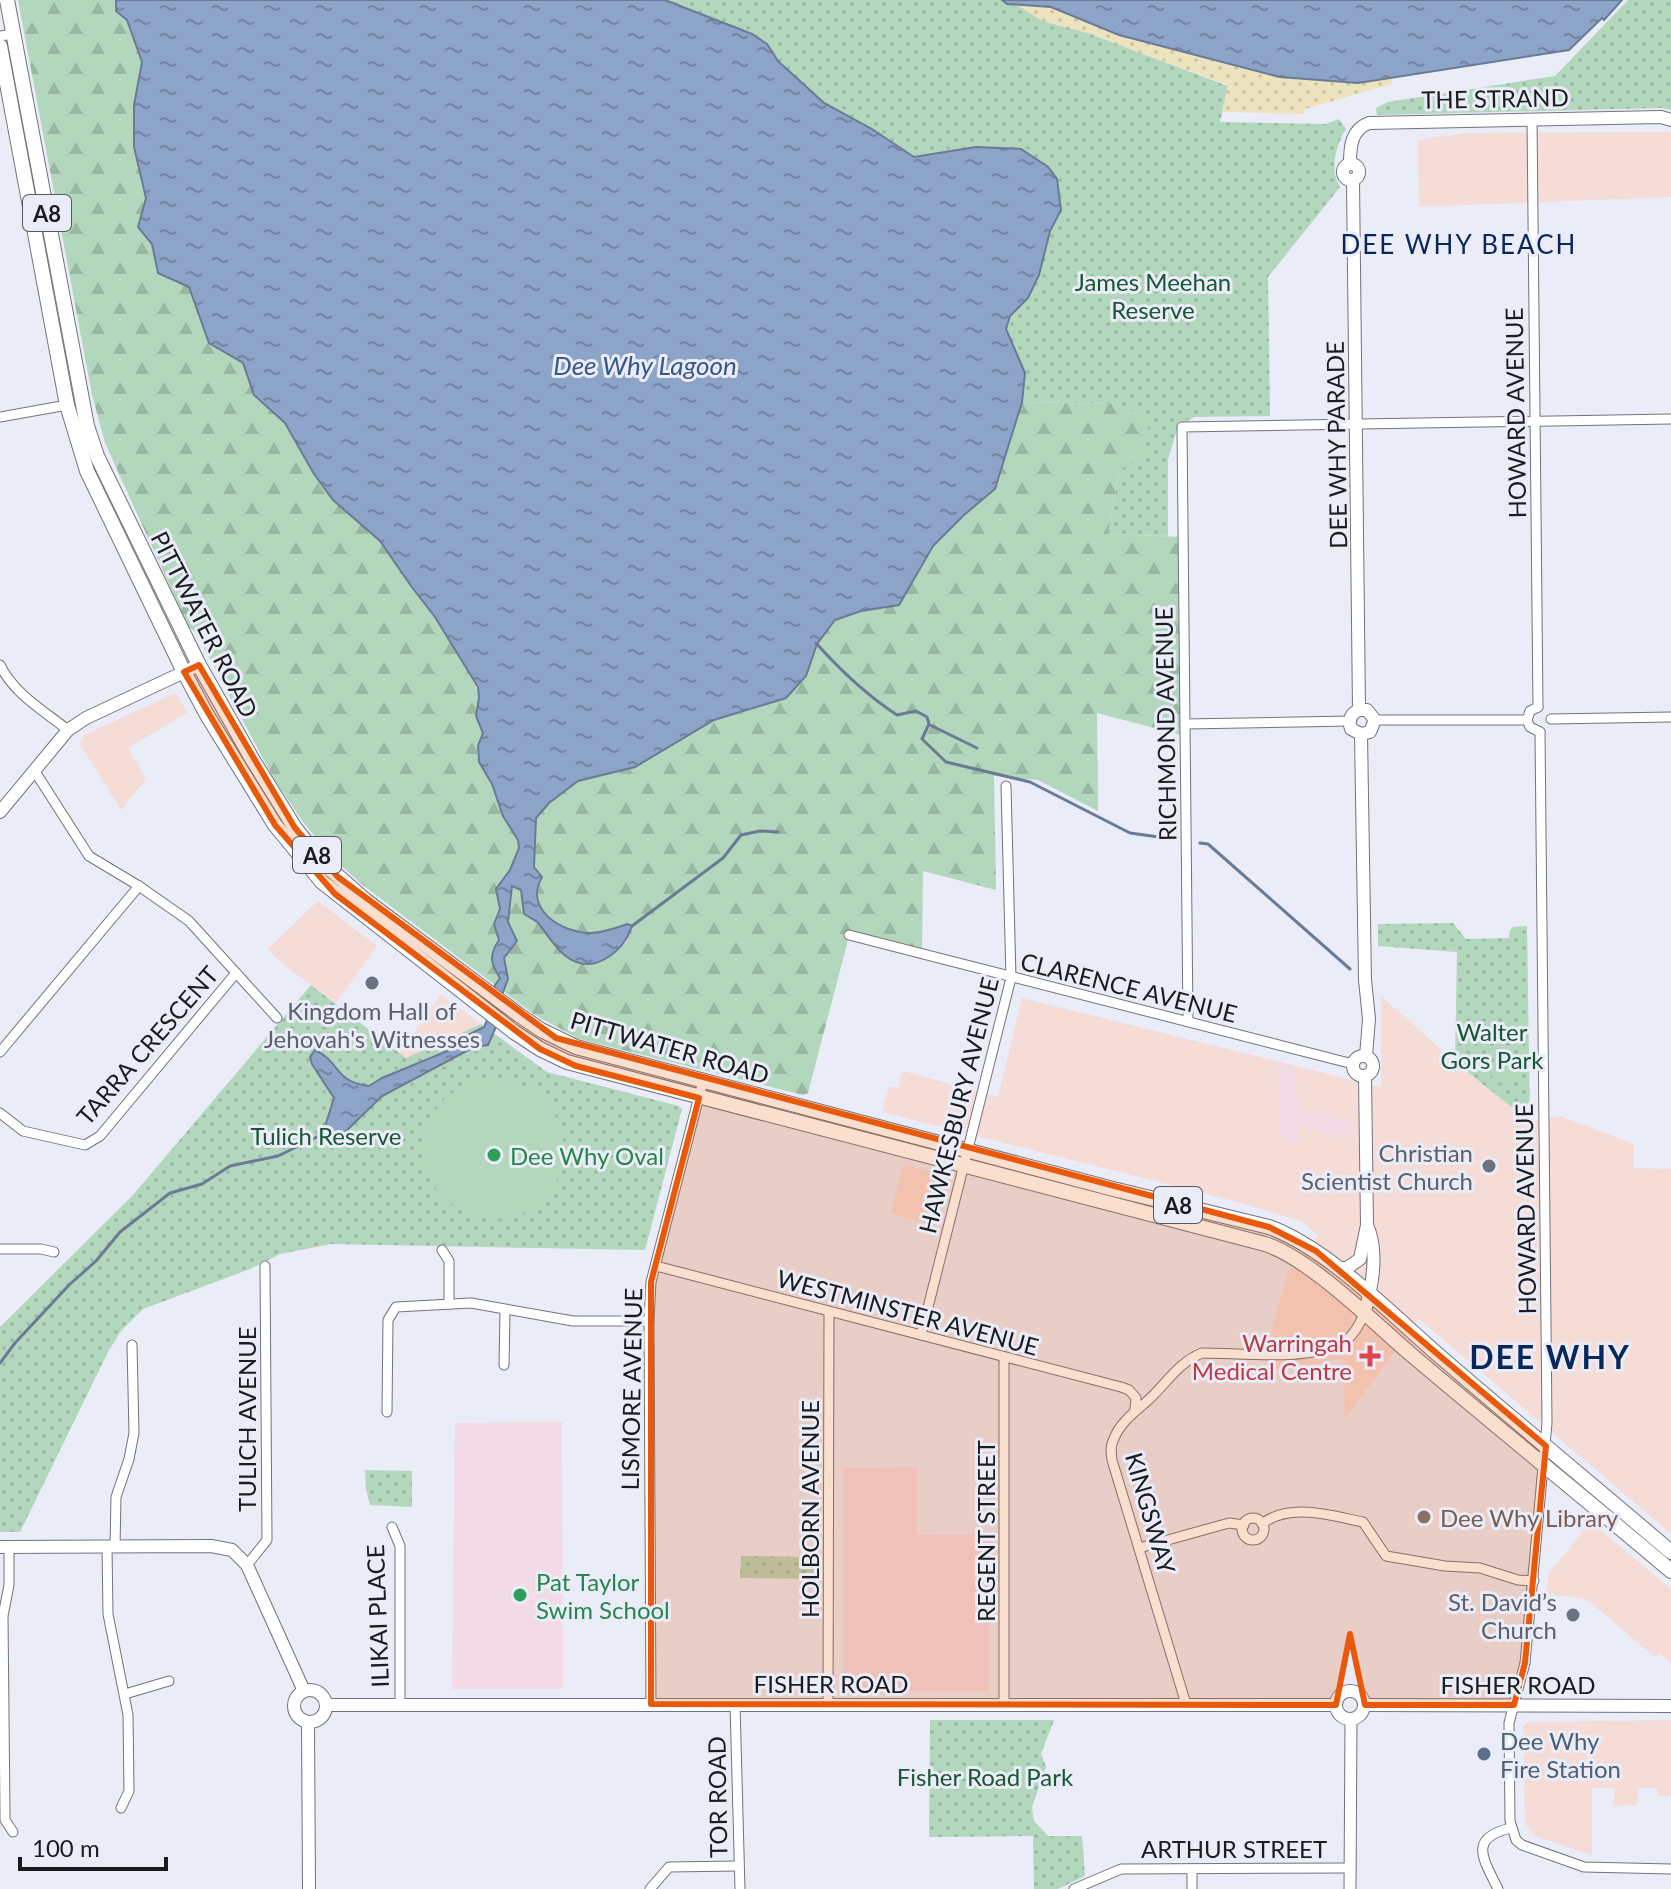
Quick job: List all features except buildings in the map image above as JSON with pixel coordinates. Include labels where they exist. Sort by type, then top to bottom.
[{"type":"highway","name":"PITTWATER ROAD","points":[[7,0],[6,35],[87,426],[110,485],[199,665],[258,769],[295,828],[322,862],[365,900],[519,1015],[576,1047],[1290,1235],[1316,1251],[1370,1295],[1671,1552]]},
{"type":"highway","name":"PITTWATER ROAD","points":[[0,46],[67,405],[87,471],[184,672],[262,805],[311,872],[514,1032],[576,1066],[1275,1247],[1307,1267],[1671,1571]]},
{"type":"main road","name":"THE STRAND","points":[[1350,164],[1353,137],[1361,126],[1369,123],[1661,117],[1671,120]]},
{"type":"main road","name":"DEE WHY PARADE","points":[[1350,164],[1360,170],[1358,178],[1353,180],[1359,710]]},
{"type":"main road","points":[[0,812],[68,730],[86,718],[199,665]]},
{"type":"main road","points":[[1359,710],[1367,710],[1375,720],[1370,732],[1361,734],[1351,729],[1352,714],[1359,710]]},
{"type":"main road","points":[[1361,734],[1365,980],[1369,1008],[1366,1056]]},
{"type":"main road","points":[[1359,1056],[1366,1056],[1373,1066],[1365,1076],[1356,1073],[1353,1064],[1359,1056]]},
{"type":"main road","points":[[1337,1268],[1355,1265],[1360,1259],[1367,1225],[1365,1076]]},
{"type":"main road","points":[[1364,1314],[1370,1295],[1372,1236],[1367,1225]]},
{"type":"main road","points":[[4,1547],[220,1547],[232,1550],[247,1565],[304,1691]]},
{"type":"main road","points":[[1350,1690],[1359,1693],[1365,1705],[1362,1713],[1351,1720],[1339,1714],[1336,1705],[1341,1693],[1350,1690]]},
{"type":"main road","points":[[304,1691],[316,1691],[323,1697],[326,1705],[323,1716],[308,1722],[298,1718],[293,1708],[296,1698],[304,1691]]},
{"type":"main road","name":"FISHER ROAD","points":[[326,1705],[1336,1705]]},
{"type":"main road","name":"FISHER ROAD","points":[[1365,1705],[1671,1706]]},
{"type":"main road","points":[[308,1722],[309,1889]]},
{"type":"street","name":"HOWARD AVENUE","points":[[1532,119],[1538,707]]},
{"type":"street","points":[[0,417],[67,405]]},
{"type":"street","points":[[1358,425],[1671,419]]},
{"type":"street","name":"RICHMOND AVENUE","points":[[1188,1021],[1182,427],[1358,425]]},
{"type":"street","points":[[0,665],[7,679],[20,693],[68,730]]},
{"type":"street","points":[[1538,707],[1545,709],[1551,719],[1549,727],[1540,732],[1530,727],[1527,720],[1530,711],[1538,707]]},
{"type":"street","points":[[1551,719],[1671,717]]},
{"type":"street","points":[[1375,720],[1527,720]]},
{"type":"street","points":[[1185,724],[1350,721]]},
{"type":"street","name":"HOWARD AVENUE","points":[[1511,1828],[1509,1723],[1525,1663],[1546,1446],[1540,732]]},
{"type":"street","points":[[34,770],[89,856],[189,921],[277,1018]]},
{"type":"street","name":"HAWKESBURY AVENUE","points":[[921,1335],[1011,978],[1006,786]]},
{"type":"street","points":[[0,1052],[139,886]]},
{"type":"street","name":"CLARENCE AVENUE","points":[[849,935],[1353,1064]]},
{"type":"street","name":"TARRA CRESCENT","points":[[0,1113],[23,1131],[85,1145],[100,1136],[236,973]]},
{"type":"street","name":"LISMORE AVENUE","points":[[651,1704],[651,1282],[703,1081]]},
{"type":"street","points":[[0,1249],[54,1252]]},
{"type":"street","points":[[442,1250],[449,1261],[449,1304]]},
{"type":"street","name":"TULICH AVENUE","points":[[247,1565],[267,1540],[265,1266]]},
{"type":"street","name":"WESTMINSTER AVENUE","points":[[656,1266],[1121,1387],[1136,1398],[1135,1409]]},
{"type":"street","points":[[387,1412],[388,1320],[396,1307],[471,1303],[573,1321],[649,1321]]},
{"type":"street","points":[[504,1365],[505,1311]]},
{"type":"street","name":"HOLBORN AVENUE","points":[[828,1706],[829,1313]]},
{"type":"street","name":"KINGSWAY","points":[[1186,1704],[1111,1452],[1113,1439],[1135,1409],[1195,1355],[1280,1355],[1339,1345],[1359,1326],[1364,1314]]},
{"type":"street","points":[[121,1808],[129,1791],[125,1694],[108,1614],[116,1497],[134,1433],[132,1345]]},
{"type":"street","name":"REGENT STREET","points":[[1004,1358],[1004,1705]]},
{"type":"street","points":[[1262,1524],[1269,1519],[1298,1512],[1363,1522],[1386,1556],[1445,1566],[1480,1568],[1518,1580],[1534,1581]]},
{"type":"street","points":[[1139,1548],[1229,1523],[1244,1525],[1251,1519],[1257,1519],[1262,1524],[1262,1535],[1254,1540],[1244,1534],[1244,1525]]},
{"type":"street","name":"ILIKAI PLACE","points":[[392,1527],[400,1546],[400,1705]]},
{"type":"street","points":[[4,1547],[9,1585],[3,1616],[5,1820],[13,1832]]},
{"type":"street","points":[[125,1694],[169,1681]]},
{"type":"street","name":"TOR ROAD","points":[[735,1704],[740,1889]]},
{"type":"street","points":[[1350,1889],[1351,1720]]},
{"type":"street","points":[[1498,1889],[1483,1858],[1483,1845],[1489,1835],[1511,1828],[1522,1845],[1584,1867],[1671,1869]]},
{"type":"street","points":[[650,1889],[669,1867],[738,1866]]},
{"type":"street","name":"ARTHUR STREET","points":[[1074,1889],[1121,1869],[1350,1868]]},
{"type":"street","points":[[1192,1869],[1192,1889]]},
{"type":"highlighted area","points":[[199,665],[295,828],[338,877],[556,1038],[1269,1227],[1316,1251],[1546,1446],[1525,1663],[1514,1705],[1365,1705],[1350,1634],[1336,1705],[651,1704],[651,1282],[699,1098],[576,1066],[540,1049],[335,894],[275,825],[184,672]]},
{"type":"shaded area","points":[[1671,132],[1671,197],[1419,207],[1418,140],[1466,133]]},
{"type":"shaded area","points":[[173,694],[178,696],[187,713],[128,748],[146,779],[121,810],[80,744],[84,735]]},
{"type":"shaded area","points":[[318,901],[377,946],[336,1003],[280,962],[268,949]]},
{"type":"shaded area","points":[[441,995],[481,1024],[407,1058],[399,1053]]},
{"type":"shaded area","points":[[1381,996],[1529,1122],[1560,1116],[1634,1144],[1634,1168],[1671,1169],[1671,1534],[1419,1319],[1345,1419],[1343,1358],[1296,1369],[1273,1369],[1271,1334],[1288,1271],[1318,1235],[1301,1221],[1230,1200],[882,1112],[889,1086],[898,1088],[903,1071],[998,1097],[1022,998],[1381,1087]]},
{"type":"shaded area","points":[[1278,1063],[1296,1068],[1297,1107],[1352,1121],[1352,1140],[1297,1126],[1297,1143],[1280,1139]]},
{"type":"shaded area","points":[[903,1165],[948,1175],[935,1226],[891,1213]]},
{"type":"shaded area","points":[[562,1422],[563,1689],[452,1689],[455,1423]]},
{"type":"shaded area","points":[[917,1467],[917,1534],[990,1535],[990,1691],[843,1690],[843,1468]]},
{"type":"shaded area","points":[[1591,1522],[1671,1589],[1671,1663],[1659,1653],[1655,1657],[1586,1599],[1546,1594],[1549,1573]]},
{"type":"shaded area","points":[[1671,1720],[1671,1796],[1658,1796],[1657,1788],[1638,1788],[1637,1805],[1614,1806],[1614,1788],[1592,1788],[1592,1855],[1535,1836],[1525,1823],[1523,1727],[1527,1722]]},
{"type":"green space","points":[[18,0],[116,0],[115,6],[127,20],[142,62],[134,105],[134,147],[146,198],[138,227],[152,244],[158,273],[189,287],[209,343],[243,363],[254,395],[285,423],[333,500],[380,541],[435,617],[475,681],[479,698],[476,716],[483,733],[477,752],[479,762],[492,784],[519,848],[510,870],[496,889],[500,909],[494,924],[499,940],[492,959],[500,978],[495,985],[360,883],[331,856],[274,779],[196,633],[188,626],[105,443],[92,395]]},
{"type":"green space","name":"James Meehan Reserve","points":[[665,0],[1009,0],[1043,21],[1088,33],[1228,86],[1220,122],[1325,124],[1339,119],[1346,129],[1335,158],[1335,173],[1340,187],[1268,277],[1270,416],[1194,417],[1178,426],[1168,460],[1168,536],[1108,534],[1119,470],[1117,404],[1022,402],[1025,373],[1006,329],[1010,316],[1028,298],[1039,275],[1050,231],[1061,210],[976,147],[914,157],[872,129],[824,103],[778,60],[767,44],[752,34]]},
{"type":"green space","points":[[1628,0],[1671,0],[1671,110],[1377,115],[1376,108],[1388,102],[1555,76]]},
{"type":"green space","points":[[1022,402],[1117,404],[1149,422],[1143,458],[1119,470],[1108,534],[1184,537],[1185,736],[1097,713],[1098,811],[1038,780],[994,776],[996,890],[923,871],[922,954],[849,936],[808,1093],[803,1095],[579,1039],[535,1015],[504,992],[504,958],[515,944],[516,937],[508,922],[512,886],[521,890],[525,913],[537,921],[552,941],[570,954],[596,963],[627,941],[628,924],[601,932],[584,932],[558,923],[538,905],[535,892],[541,875],[534,867],[536,818],[549,803],[578,781],[635,767],[714,720],[790,693],[806,676],[817,644],[835,620],[861,611],[899,605],[933,546],[995,489]]},
{"type":"green space","name":"Walter Gors Park","points":[[1453,923],[1466,939],[1509,938],[1513,927],[1527,926],[1530,1122],[1455,1062],[1457,952],[1378,946],[1378,924]]},
{"type":"green space","name":"Tulich Reserve","points":[[311,985],[406,1058],[481,1024],[547,1072],[679,1106],[682,1109],[645,1250],[331,1244],[280,1254],[250,1269],[143,1309],[121,1331],[108,1352],[20,1532],[0,1532],[0,1327],[133,1195]]},
{"type":"green space","points":[[1496,1059],[1518,1078],[1509,1090],[1486,1071]]},
{"type":"green space","name":"Dee Why Oval","points":[[494,1079],[521,1084],[543,1100],[559,1122],[564,1149],[559,1176],[543,1198],[521,1214],[494,1219],[467,1214],[445,1198],[429,1176],[424,1149],[429,1122],[445,1100],[467,1084]]},
{"type":"green space","points":[[365,1470],[412,1471],[412,1507],[370,1505]]},
{"type":"green space","points":[[741,1556],[814,1557],[814,1579],[740,1578]]},
{"type":"green space","name":"Fisher Road Park","points":[[930,1720],[1054,1720],[1041,1754],[1046,1767],[1032,1807],[1034,1821],[1048,1836],[1082,1836],[1085,1876],[1058,1889],[1034,1889],[1033,1836],[929,1837]]},
{"type":"sand","points":[[1009,0],[1622,0],[1569,50],[1392,78],[1392,84],[1305,109],[1304,114],[1222,112],[1228,85],[1088,33],[1043,21]]},
{"type":"water","name":"Dee Why Lagoon","points":[[116,0],[665,0],[752,34],[767,44],[778,61],[824,103],[872,129],[914,157],[976,147],[1021,149],[1048,167],[1057,179],[1061,210],[1050,231],[1039,275],[1028,298],[1010,316],[1006,329],[1025,373],[1022,402],[995,489],[933,546],[899,605],[861,611],[835,620],[817,644],[806,676],[786,698],[714,720],[635,767],[578,781],[549,803],[536,818],[534,867],[542,877],[538,889],[541,909],[557,923],[579,932],[600,932],[628,924],[632,926],[625,941],[605,959],[584,964],[575,962],[559,950],[538,923],[524,914],[521,890],[512,886],[508,922],[517,941],[504,958],[508,979],[502,995],[502,1013],[488,1045],[474,1047],[382,1096],[343,1134],[330,1137],[322,1136],[334,1098],[312,1064],[310,1057],[315,1050],[349,1080],[369,1086],[450,1050],[460,1039],[484,1027],[493,1007],[493,988],[500,978],[492,959],[499,940],[494,924],[500,909],[496,889],[510,870],[519,848],[518,840],[503,816],[492,784],[479,762],[478,746],[483,733],[476,716],[478,687],[435,617],[380,541],[333,500],[285,423],[254,395],[243,363],[209,343],[189,287],[158,273],[152,244],[138,227],[146,198],[134,147],[134,105],[142,62],[127,20],[116,11]]},
{"type":"water","points":[[1002,0],[1622,0],[1569,50],[1358,83],[1280,77],[1119,35],[1051,7],[1007,4]]},
{"type":"waterway","points":[[816,643],[854,682],[897,715],[916,711],[927,717],[929,724],[922,739],[946,762],[1030,782],[1130,833],[1173,839]]},
{"type":"waterway","points":[[930,725],[977,748]]},
{"type":"waterway","points":[[632,926],[723,858],[741,835],[760,831],[778,832]]},
{"type":"waterway","points":[[1200,843],[1208,844],[1350,969]]},
{"type":"waterway","points":[[0,1363],[15,1343],[96,1261],[120,1232],[170,1193],[202,1184],[230,1166],[278,1156],[323,1134]]},
{"type":"place","name":"Kingdom Hall of Jehovah's Witnesses","points":[[372,983]]},
{"type":"place","name":"Dee Why Oval","points":[[494,1155]]},
{"type":"place","name":"Christian Scientist Church","points":[[1489,1166]]},
{"type":"place","name":"Warringah Medical Centre","points":[[1370,1356]]},
{"type":"place","name":"Dee Why Library","points":[[1424,1517]]},
{"type":"place","name":"Pat Taylor Swim School","points":[[520,1595]]},
{"type":"place","name":"St. David’s Church","points":[[1573,1615]]},
{"type":"place","name":"Dee Why Fire Station","points":[[1484,1754]]},
{"type":"district","name":"DEE WHY BEACH","points":[[1459,244]]},
{"type":"district","name":"DEE WHY","points":[[1550,1356]]}]
